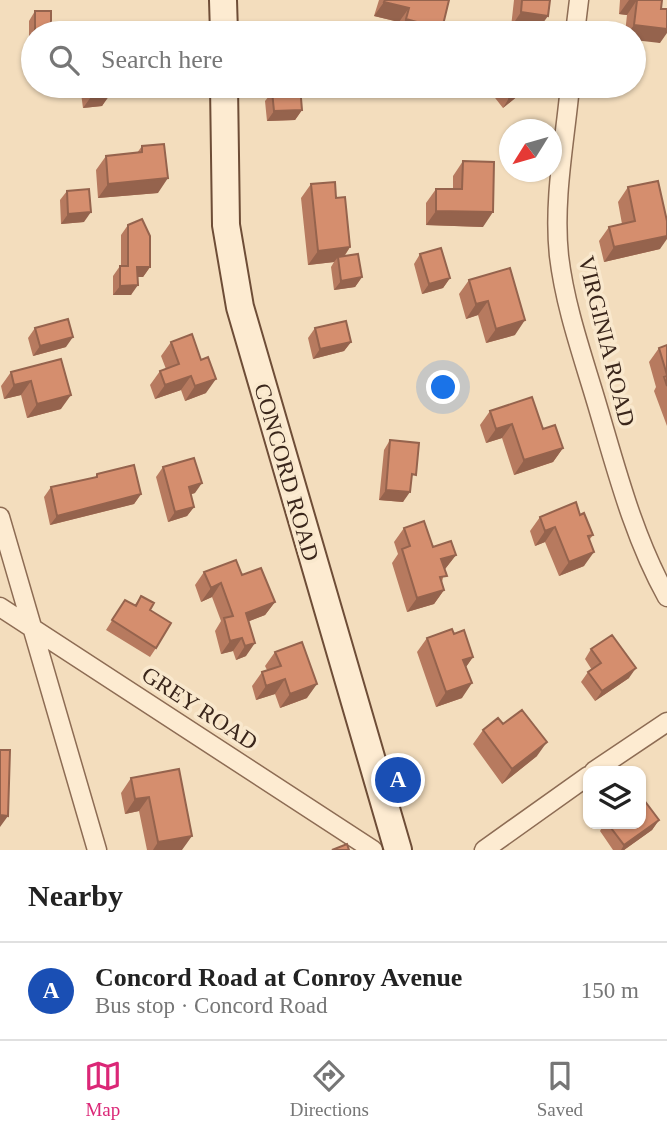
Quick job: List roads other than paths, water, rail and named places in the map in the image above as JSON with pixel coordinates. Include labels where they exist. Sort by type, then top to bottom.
[{"type":"main road","points":[[223,0],[224,21]]},
{"type":"main road","name":"CONCORD ROAD","points":[[224,98],[226,225],[240,307],[398,850]]},
{"type":"street","points":[[576,21],[579,0]]},
{"type":"street","name":"VIRGINIA ROAD","points":[[569,98],[562,157],[558,238],[564,281],[621,487],[640,540],[667,597]]},
{"type":"street","points":[[0,517],[97,850]]},
{"type":"street","name":"GREY ROAD","points":[[0,607],[373,850]]},
{"type":"street","points":[[602,766],[667,723]]},
{"type":"street","points":[[484,850],[583,780]]},
{"type":"place","name":"Concord Road at Conroy Avenue","points":[[398,780]]}]
